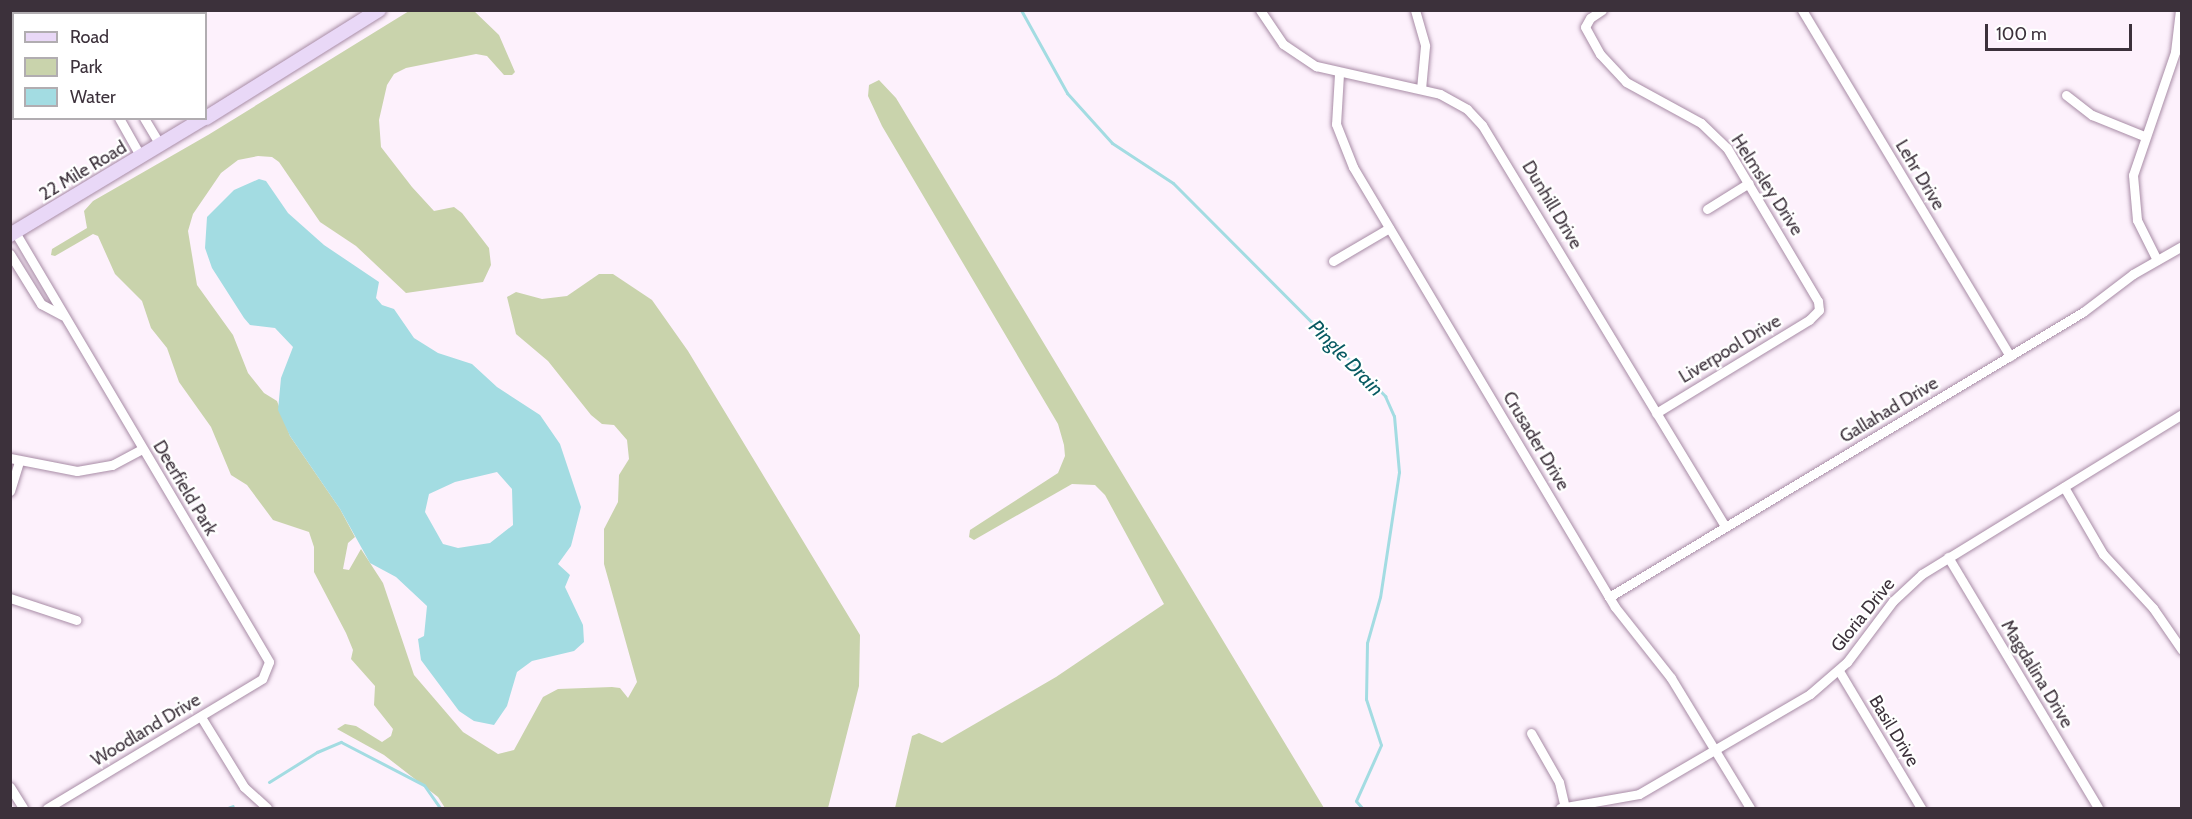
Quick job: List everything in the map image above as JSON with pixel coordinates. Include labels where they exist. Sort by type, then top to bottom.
[{"type":"street","name":"22 Mile Road","points":[[207,117],[379,10]]},
{"type":"street","name":"Dunhill Drive","points":[[1260,10],[1292,51],[1339,74],[1421,89],[1467,109],[1491,136],[1725,527]]},
{"type":"street","points":[[1415,10],[1425,46],[1421,89]]},
{"type":"street","name":"Helmsley Drive","points":[[1602,10],[1590,18],[1585,27],[1616,74],[1710,131],[1727,148],[1815,294],[1819,310]]},
{"type":"street","name":"Lehr Drive","points":[[1802,10],[2010,356]]},
{"type":"street","points":[[2157,260],[2134,209],[2133,175],[2144,136],[2175,52],[2180,10]]},
{"type":"street","name":"Crusader Drive","points":[[1339,74],[1335,106],[1339,135],[1347,157],[1610,597],[1671,678],[1750,808]]},
{"type":"street","points":[[2066,95],[2092,115],[2144,136]]},
{"type":"street","points":[[120,120],[141,157]]},
{"type":"street","points":[[145,120],[160,145]]},
{"type":"street","name":"22 Mile Road","points":[[13,233],[202,120]]},
{"type":"street","points":[[1707,209],[1749,183]]},
{"type":"street","points":[[1333,261],[1389,228]]},
{"type":"street","name":"Deerfield Park","points":[[13,233],[266,656],[269,666],[262,679]]},
{"type":"street","name":"Gallahad Drive","points":[[1610,597],[2083,312],[2181,246]]},
{"type":"street","points":[[10,254],[41,304],[62,315]]},
{"type":"street","name":"Liverpool Drive","points":[[1656,413],[1809,320],[1819,310]]},
{"type":"street","name":"Gloria Drive","points":[[1563,808],[1639,794],[1810,694],[1839,671],[1902,591],[1948,557],[2181,414]]},
{"type":"street","points":[[10,491],[15,460],[54,469],[88,470],[112,465],[142,448]]},
{"type":"street","points":[[2064,487],[2103,554],[2153,608],[2181,650]]},
{"type":"street","name":"Magdalina Drive","points":[[1948,557],[2098,808]]},
{"type":"street","points":[[10,597],[76,620]]},
{"type":"street","name":"Basil Drive","points":[[1839,671],[1921,808]]},
{"type":"street","name":"Woodland Drive","points":[[47,808],[262,679]]},
{"type":"street","points":[[201,717],[240,781],[267,808]]},
{"type":"street","points":[[1531,733],[1559,782],[1563,808]]},
{"type":"street","points":[[10,787],[23,808]]},
{"type":"green space","points":[[473,10],[499,35],[515,72],[512,75],[504,75],[487,56],[476,54],[406,68],[394,74],[387,85],[379,120],[381,147],[412,187],[434,211],[454,207],[462,213],[489,248],[491,265],[483,282],[406,293],[356,246],[320,222],[279,162],[272,157],[258,156],[238,160],[221,173],[193,214],[188,231],[197,285],[233,335],[248,373],[264,393],[277,401],[290,436],[340,509],[355,537],[348,543],[343,569],[349,570],[361,549],[383,583],[414,675],[463,732],[498,754],[514,750],[543,697],[558,689],[620,688],[628,698],[637,682],[604,564],[604,529],[618,502],[619,475],[629,459],[627,440],[614,425],[602,424],[591,415],[548,361],[516,334],[507,297],[516,292],[542,299],[567,296],[599,274],[613,274],[652,300],[688,351],[860,635],[859,686],[828,808],[445,808],[438,797],[384,755],[337,729],[345,724],[356,726],[382,742],[391,736],[393,729],[374,705],[375,686],[351,659],[353,650],[346,633],[314,572],[314,547],[309,532],[273,520],[247,485],[231,475],[211,427],[179,382],[167,348],[151,328],[142,301],[115,274],[98,236],[93,234],[55,256],[51,255],[52,249],[87,228],[84,211],[93,201],[208,135],[409,11]]},
{"type":"green space","points":[[879,80],[896,98],[1324,808],[895,808],[912,736],[919,733],[942,743],[1056,677],[1164,604],[1105,495],[1095,485],[1072,484],[974,540],[969,537],[970,530],[1058,473],[1065,456],[1064,445],[1058,424],[882,126],[868,96],[869,85]]},
{"type":"water","points":[[259,179],[266,181],[288,213],[324,245],[379,282],[376,298],[382,305],[394,309],[414,338],[438,353],[472,364],[497,387],[540,415],[560,444],[581,507],[571,546],[558,564],[570,575],[565,587],[583,625],[584,642],[574,651],[532,661],[517,672],[507,706],[494,725],[474,721],[459,711],[421,660],[418,639],[424,636],[427,606],[396,577],[370,563],[340,509],[290,436],[278,410],[281,378],[293,347],[275,328],[250,325],[212,268],[205,248],[207,217],[234,190]],"holes":[[[497,472],[512,489],[513,525],[490,543],[458,548],[443,544],[425,512],[429,494],[455,482]]]},
{"type":"waterway","name":"Pingle Drain","points":[[1021,10],[1067,93],[1112,143],[1173,183],[1385,396],[1394,416],[1399,472],[1380,597],[1367,643],[1366,699],[1381,745],[1356,801],[1362,808]]},
{"type":"waterway","points":[[269,782],[317,752],[341,742],[424,785],[440,808]]},
{"type":"waterway","points":[[228,808],[233,806]]}]
